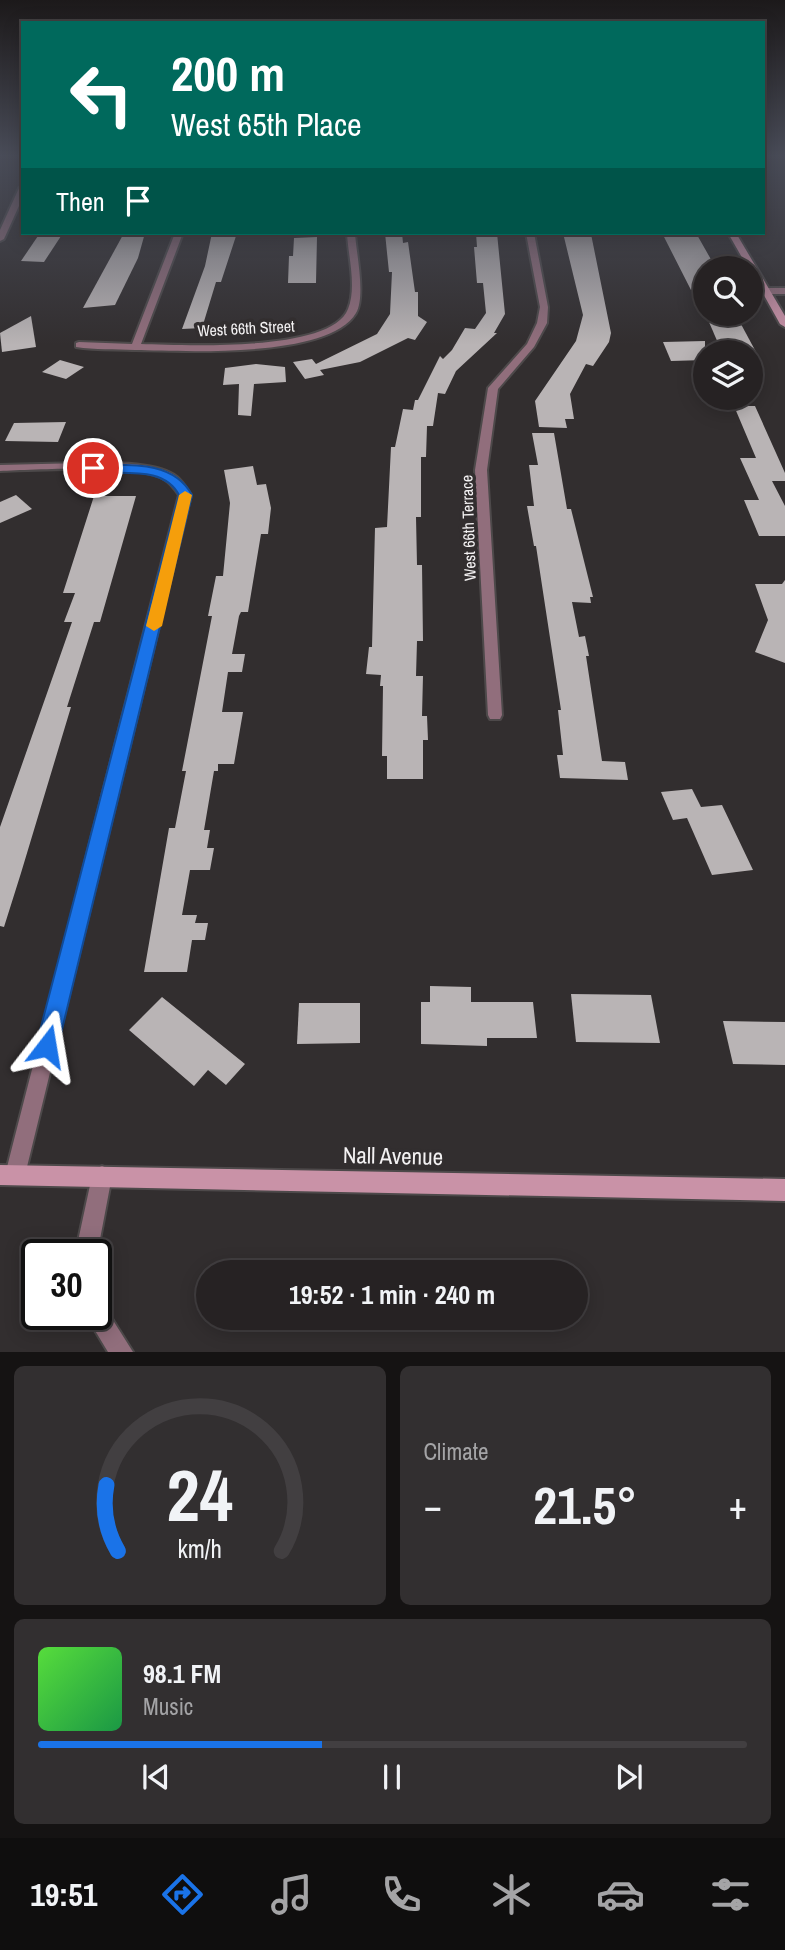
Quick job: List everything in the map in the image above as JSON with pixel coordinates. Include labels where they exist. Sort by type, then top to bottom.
[{"type":"main road","points":[[733,235],[785,324]]},
{"type":"main road","name":"Nall Avenue","points":[[7,1175],[785,1190]]},
{"type":"street","points":[[0,221],[16,218]]},
{"type":"street","points":[[0,239],[10,219]]},
{"type":"street","points":[[136,346],[177,235]]},
{"type":"street","name":"West 66th Street","points":[[79,345],[279,345],[329,332],[345,322],[353,310],[351,235]]},
{"type":"street","name":"West 66th Terrace","points":[[495,715],[481,470],[493,388],[531,345],[542,324],[544,307],[530,235]]},
{"type":"street","points":[[766,291],[785,291]]},
{"type":"street","points":[[0,468],[137,469],[164,474],[180,485],[185,495],[7,1175]]},
{"type":"street","points":[[89,1239],[102,1177]]},
{"type":"street","points":[[107,1330],[122,1352]]},
{"type":"building","points":[[39,235],[62,235],[44,262],[21,261]]},
{"type":"building","points":[[123,235],[144,235],[138,258],[115,305],[83,308]]},
{"type":"building","points":[[212,235],[236,236],[221,282],[216,282],[202,328],[182,329],[205,266]]},
{"type":"building","points":[[385,235],[402,235],[403,243],[408,242],[415,292],[418,292],[418,316],[427,322],[415,340],[408,338],[360,362],[320,370],[324,375],[305,379],[293,362],[312,359],[316,364],[377,334],[390,314],[392,272],[389,272]]},
{"type":"building","points":[[476,235],[497,235],[505,314],[494,333],[497,333],[456,371],[445,394],[438,393],[433,426],[427,426],[426,457],[421,457],[421,517],[416,517],[417,565],[422,565],[423,641],[417,641],[416,676],[423,676],[422,716],[427,716],[428,740],[423,740],[423,779],[387,779],[387,756],[382,756],[381,675],[366,674],[369,647],[372,647],[375,528],[387,527],[391,447],[395,447],[403,409],[413,410],[415,400],[418,400],[440,356],[443,359],[452,350],[465,328],[475,329],[486,313],[483,283],[477,283],[474,247],[477,247]]},
{"type":"building","points":[[563,235],[591,235],[611,333],[609,342],[593,366],[586,364],[570,394],[574,419],[565,419],[567,428],[539,427],[535,401],[576,341],[583,315]]},
{"type":"building","points":[[663,235],[697,235],[709,256],[693,256],[693,290]]},
{"type":"building","points":[[317,237],[316,283],[288,283],[289,256],[293,256],[294,238]]},
{"type":"building","points":[[31,316],[36,347],[2,352],[0,333]]},
{"type":"building","points":[[711,326],[742,326],[750,340],[717,340]]},
{"type":"building","points":[[693,341],[693,360],[671,361],[663,342]]},
{"type":"building","points":[[60,360],[84,367],[66,379],[42,372]]},
{"type":"building","points":[[256,364],[285,367],[286,382],[254,384],[251,416],[238,415],[239,384],[223,385],[225,368]]},
{"type":"building","points":[[736,410],[757,410],[785,473],[785,481],[772,481],[785,506],[785,536],[759,536],[744,500],[759,500],[740,458],[756,458]]},
{"type":"building","points":[[66,422],[58,442],[5,441],[14,423]]},
{"type":"building","points":[[532,433],[554,433],[567,509],[571,509],[593,597],[590,597],[591,603],[572,602],[579,637],[585,636],[589,656],[586,656],[602,761],[625,762],[628,780],[560,778],[557,755],[563,755],[558,710],[561,710],[536,546],[527,506],[534,506],[529,465],[538,465]]},
{"type":"building","points":[[253,466],[257,485],[266,484],[271,508],[268,534],[261,534],[248,612],[241,612],[239,616],[232,654],[245,654],[242,672],[228,672],[222,712],[243,712],[234,764],[218,764],[218,771],[214,771],[204,830],[210,830],[207,848],[214,848],[210,870],[190,870],[182,915],[197,915],[195,923],[208,923],[205,940],[192,940],[187,972],[144,972],[169,828],[175,828],[186,771],[182,771],[212,616],[208,616],[216,576],[223,576],[230,503],[224,470]]},
{"type":"building","points":[[16,495],[32,509],[0,523],[0,502]]},
{"type":"building","points":[[94,496],[136,496],[100,622],[94,622],[67,707],[71,707],[4,927],[0,926],[0,827],[72,622],[64,622],[75,593],[63,593]]},
{"type":"building","points":[[785,580],[785,663],[755,652],[768,620],[755,584],[782,584]]},
{"type":"building","points":[[692,789],[701,807],[722,805],[753,870],[712,875],[687,818],[673,820],[661,792]]},
{"type":"building","points":[[430,986],[471,987],[471,1002],[533,1002],[537,1038],[487,1038],[487,1046],[421,1044],[421,1002],[430,1002]]},
{"type":"building","points":[[571,994],[651,995],[660,1043],[576,1042]]},
{"type":"building","points":[[162,997],[245,1064],[226,1085],[208,1070],[194,1086],[129,1030]]},
{"type":"building","points":[[299,1003],[360,1003],[360,1043],[297,1044]]},
{"type":"building","points":[[723,1021],[785,1022],[785,1065],[733,1064]]},
{"type":"slow traffic","points":[[154,626],[183,513],[185,495]]},
{"type":"route","points":[[47,1046],[183,513],[185,495],[180,485],[164,474],[137,469],[93,468]]}]
